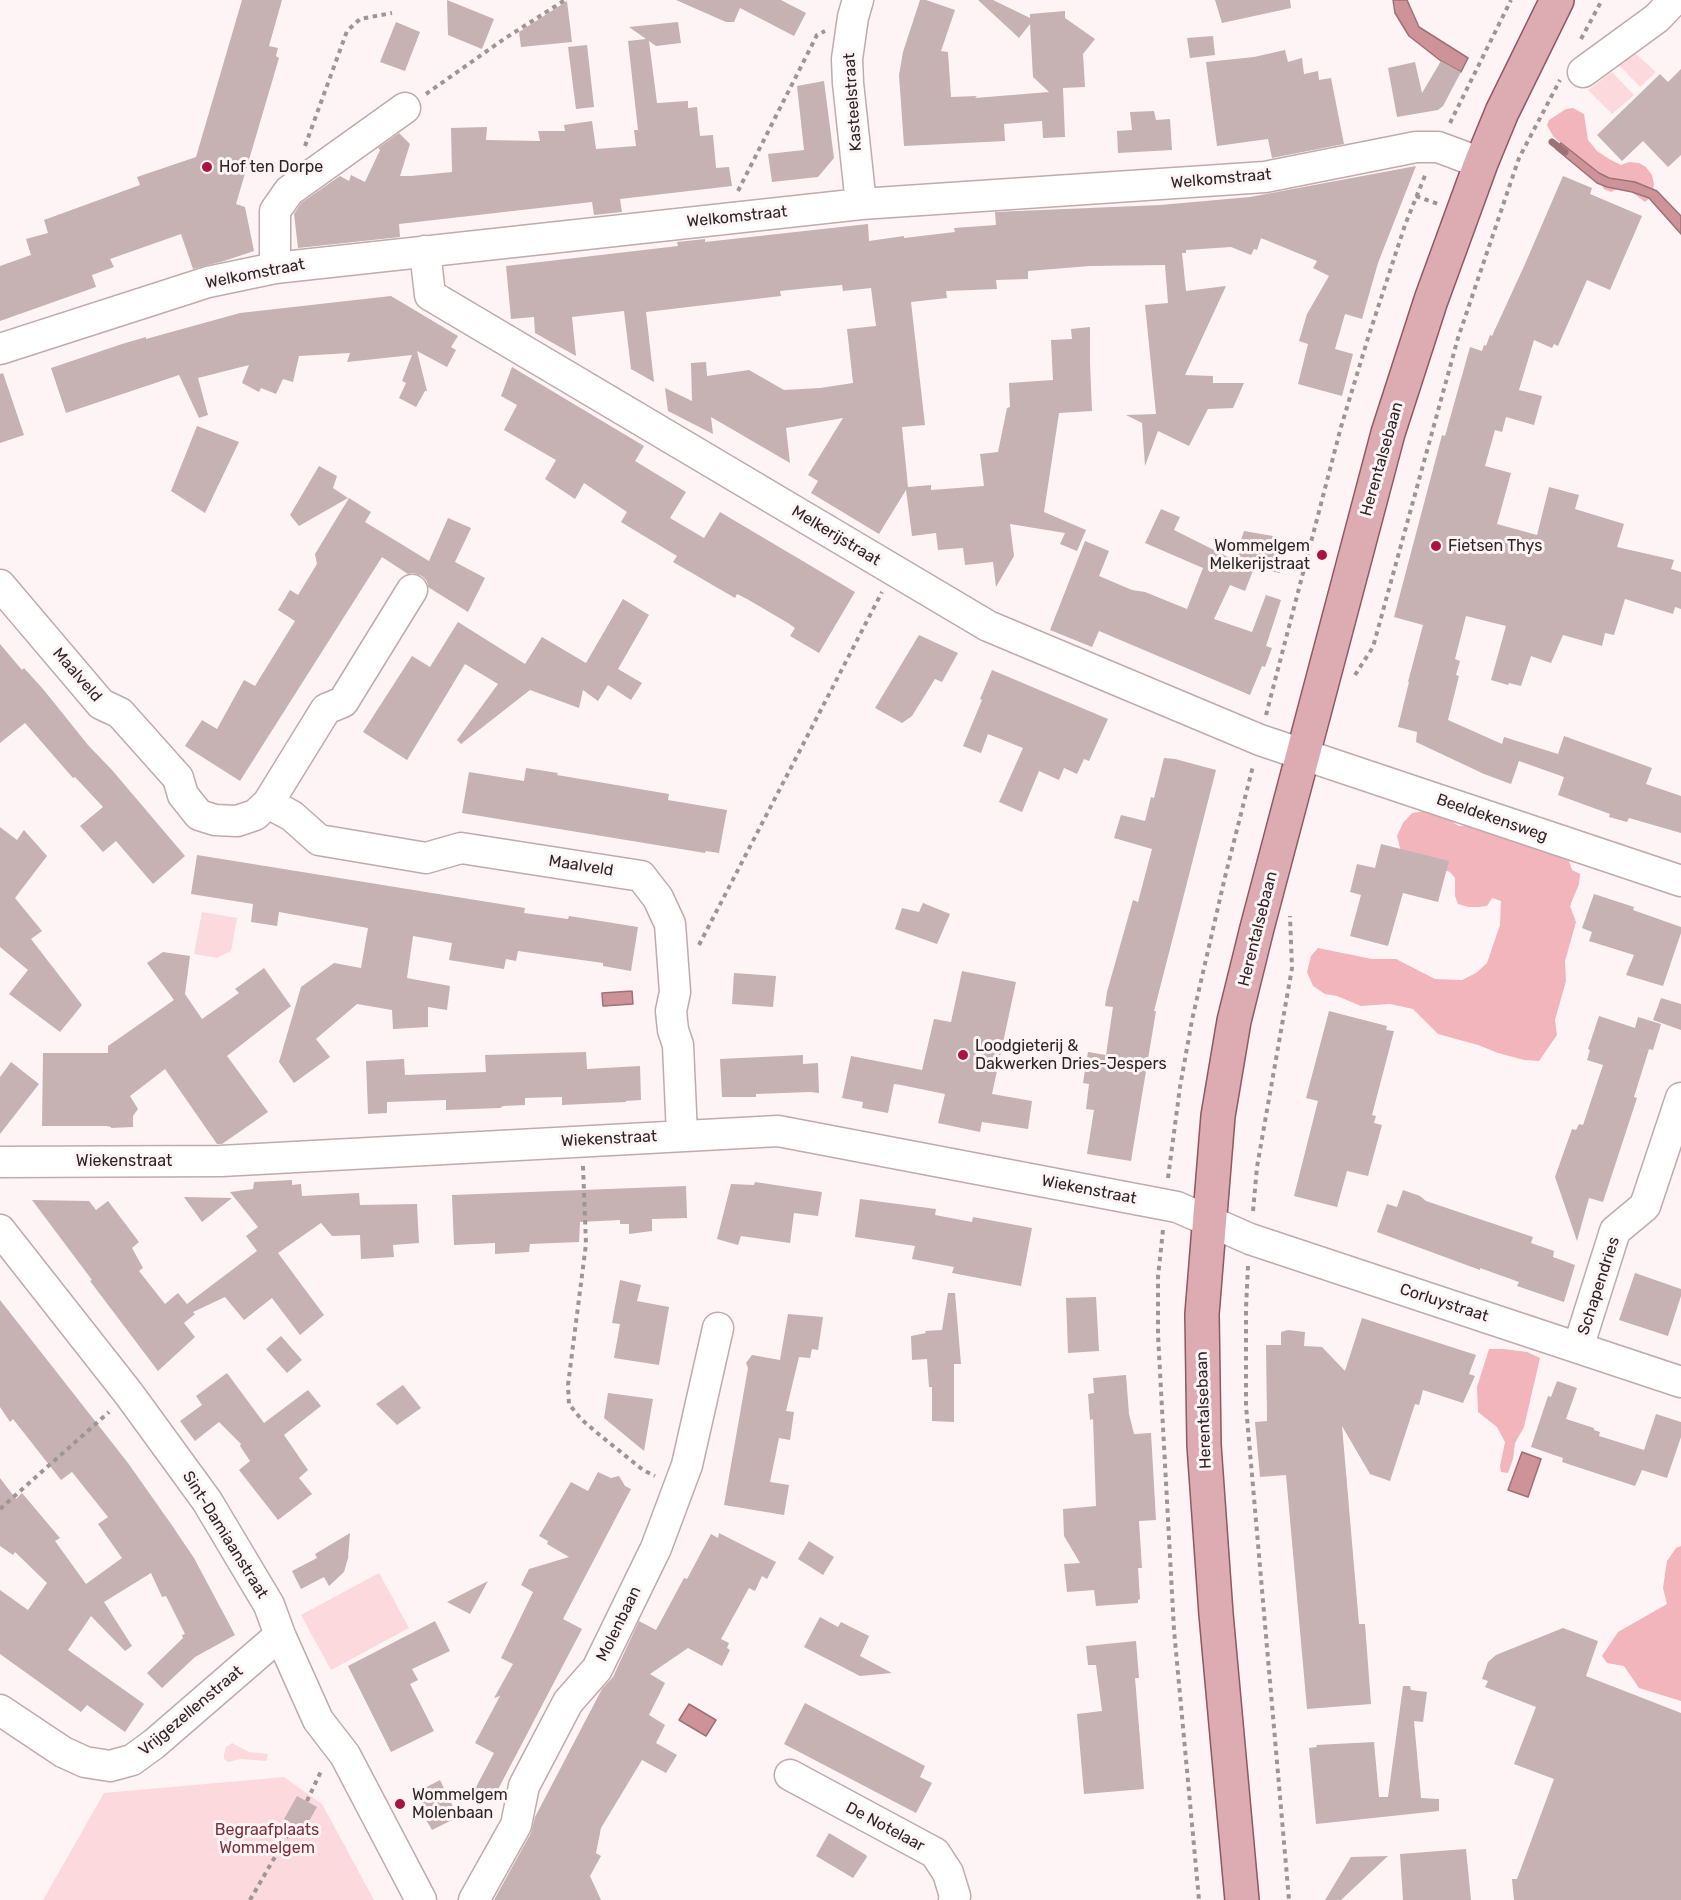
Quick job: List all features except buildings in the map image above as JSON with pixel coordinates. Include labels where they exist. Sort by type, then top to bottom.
[{"type":"main road","name":"Herentalsebaan","points":[[1242,1900],[1216,1614],[1204,1445],[1202,1314],[1218,1116],[1234,1021],[1388,433],[1431,300],[1481,163],[1502,112],[1557,0]]},
{"type":"street","points":[[1573,73],[1657,18],[1674,0]]},
{"type":"street","name":"Kasteelstraat","points":[[855,9],[847,59],[861,204]]},
{"type":"street","points":[[275,268],[275,211],[290,191],[405,108]]},
{"type":"street","name":"Welkomstraat","points":[[0,349],[208,282],[275,268],[861,204],[1265,177],[1416,147],[1438,147],[1481,163]]},
{"type":"street","name":"Melkerijstraat","points":[[425,251],[430,295],[988,626],[1260,740],[1304,753]]},
{"type":"street","name":"Maalveld","points":[[0,585],[101,704],[120,712],[178,778],[183,795],[199,815],[215,820],[237,821],[255,815],[268,803],[326,709],[343,702],[412,590]]},
{"type":"street","name":"Beeldekensweg","points":[[1304,753],[1681,881]]},
{"type":"street","name":"Maalveld","points":[[268,803],[292,816],[319,840],[426,858],[461,848],[641,876],[658,898],[670,924],[675,992],[671,1011],[673,1030],[678,1045],[682,1135]]},
{"type":"street","name":"Schapendries","points":[[1578,1348],[1615,1231],[1645,1206],[1681,1098]]},
{"type":"street","name":"Wiekenstraat","points":[[0,1162],[221,1161],[778,1131],[1177,1207],[1208,1221]]},
{"type":"street","name":"Corluystraat","points":[[1208,1221],[1250,1239],[1681,1382]]},
{"type":"street","name":"Sint-Damiaanstraat","points":[[0,1230],[129,1394],[207,1501],[269,1605],[318,1720],[354,1771],[421,1900]]},
{"type":"street","name":"Molenbaan","points":[[474,1900],[516,1824],[524,1786],[568,1702],[597,1669],[656,1548],[681,1486],[697,1428],[718,1328]]},
{"type":"street","name":"Vrijgezellenstraat","points":[[0,1710],[63,1752],[85,1762],[110,1766],[132,1760],[154,1744],[280,1635]]},
{"type":"street","name":"De Notelaar","points":[[790,1775],[935,1853],[948,1873],[955,1896],[954,1900]]},
{"type":"path","points":[[405,108],[504,39],[565,0]]},
{"type":"path","points":[[1260,740],[1335,449],[1405,225],[1438,147],[1511,0]]},
{"type":"path","points":[[1580,42],[1602,0]]},
{"type":"path","points":[[723,219],[817,35],[855,9]]},
{"type":"path","points":[[304,147],[347,31],[360,19],[392,13]]},
{"type":"path","points":[[1352,680],[1373,647],[1458,338],[1519,159],[1573,73]]},
{"type":"path","points":[[697,950],[893,570]]},
{"type":"path","points":[[1289,1900],[1246,1406],[1246,1308],[1257,1167],[1292,968],[1290,913]]},
{"type":"path","points":[[582,1141],[586,1244],[568,1385],[570,1404],[581,1419],[643,1470],[681,1486]]},
{"type":"path","points":[[0,1509],[129,1394]]},
{"type":"path","points":[[307,1801],[334,1742]]},
{"type":"path","points":[[250,1900],[294,1824]]},
{"type":"green space","points":[[1636,54],[1656,72],[1640,87],[1619,65]]},
{"type":"green space","points":[[1612,72],[1634,95],[1612,114],[1588,90]]},
{"type":"green space","points":[[202,912],[237,918],[231,951],[217,958],[194,954]]},
{"type":"green space","points":[[379,1573],[409,1628],[331,1670],[301,1615]]},
{"type":"green space","points":[[232,1743],[249,1752],[268,1754],[266,1761],[241,1759],[228,1762],[224,1759],[224,1754],[226,1747]]},
{"type":"green space","name":"Begraafplaats Wommelgem","points":[[284,1777],[322,1804],[374,1900],[43,1900],[104,1793]]},
{"type":"shaded area","points":[[1393,0],[1407,0],[1419,27],[1468,58],[1461,72],[1441,61],[1409,36],[1395,13]]},
{"type":"shaded area","points":[[1573,108],[1584,114],[1588,140],[1597,151],[1621,165],[1629,162],[1639,163],[1646,167],[1652,175],[1654,184],[1652,196],[1645,202],[1628,189],[1619,188],[1611,192],[1604,189],[1600,182],[1553,136],[1547,125],[1549,120],[1566,109]]},
{"type":"shaded area","points":[[1561,143],[1599,173],[1609,178],[1635,182],[1657,191],[1681,216],[1681,234],[1649,198],[1597,183],[1556,149]]},
{"type":"shaded area","points":[[1424,811],[1445,817],[1459,826],[1478,825],[1566,852],[1572,870],[1580,874],[1579,884],[1570,906],[1576,922],[1565,961],[1566,981],[1555,1020],[1557,1035],[1539,1061],[1524,1060],[1438,1034],[1413,1009],[1390,1004],[1361,1006],[1337,996],[1325,994],[1313,986],[1307,972],[1311,956],[1318,948],[1372,959],[1396,959],[1435,979],[1462,980],[1476,973],[1487,963],[1500,925],[1501,901],[1492,898],[1487,906],[1478,907],[1458,904],[1455,896],[1455,878],[1450,872],[1420,863],[1401,852],[1397,836],[1403,823],[1412,813]]},
{"type":"shaded area","points":[[632,991],[633,1004],[603,1006],[602,993]]},
{"type":"shaded area","points":[[1489,1349],[1527,1352],[1540,1358],[1524,1427],[1515,1443],[1508,1473],[1501,1472],[1500,1466],[1505,1442],[1497,1427],[1478,1412],[1477,1387]]},
{"type":"shaded area","points":[[1522,1452],[1541,1459],[1528,1497],[1508,1490]]},
{"type":"shaded area","points":[[1681,1546],[1681,1701],[1639,1688],[1624,1666],[1607,1663],[1602,1656],[1618,1632],[1667,1604],[1663,1588],[1667,1561],[1676,1548]]},
{"type":"shaded area","points":[[689,1704],[716,1720],[706,1736],[679,1720]]},
{"type":"waterway","points":[[1552,142],[1565,152]]},
{"type":"place","name":"Hof ten Dorpe","points":[[207,167]]},
{"type":"place","name":"Fietsen Thys","points":[[1436,546]]},
{"type":"place","name":"Wommelgem Melkerijstraat","points":[[1322,555]]},
{"type":"place","name":"Loodgieterij & Dakwerken Dries-Jespers","points":[[963,1055]]},
{"type":"place","name":"Wommelgem Molenbaan","points":[[400,1804]]}]
